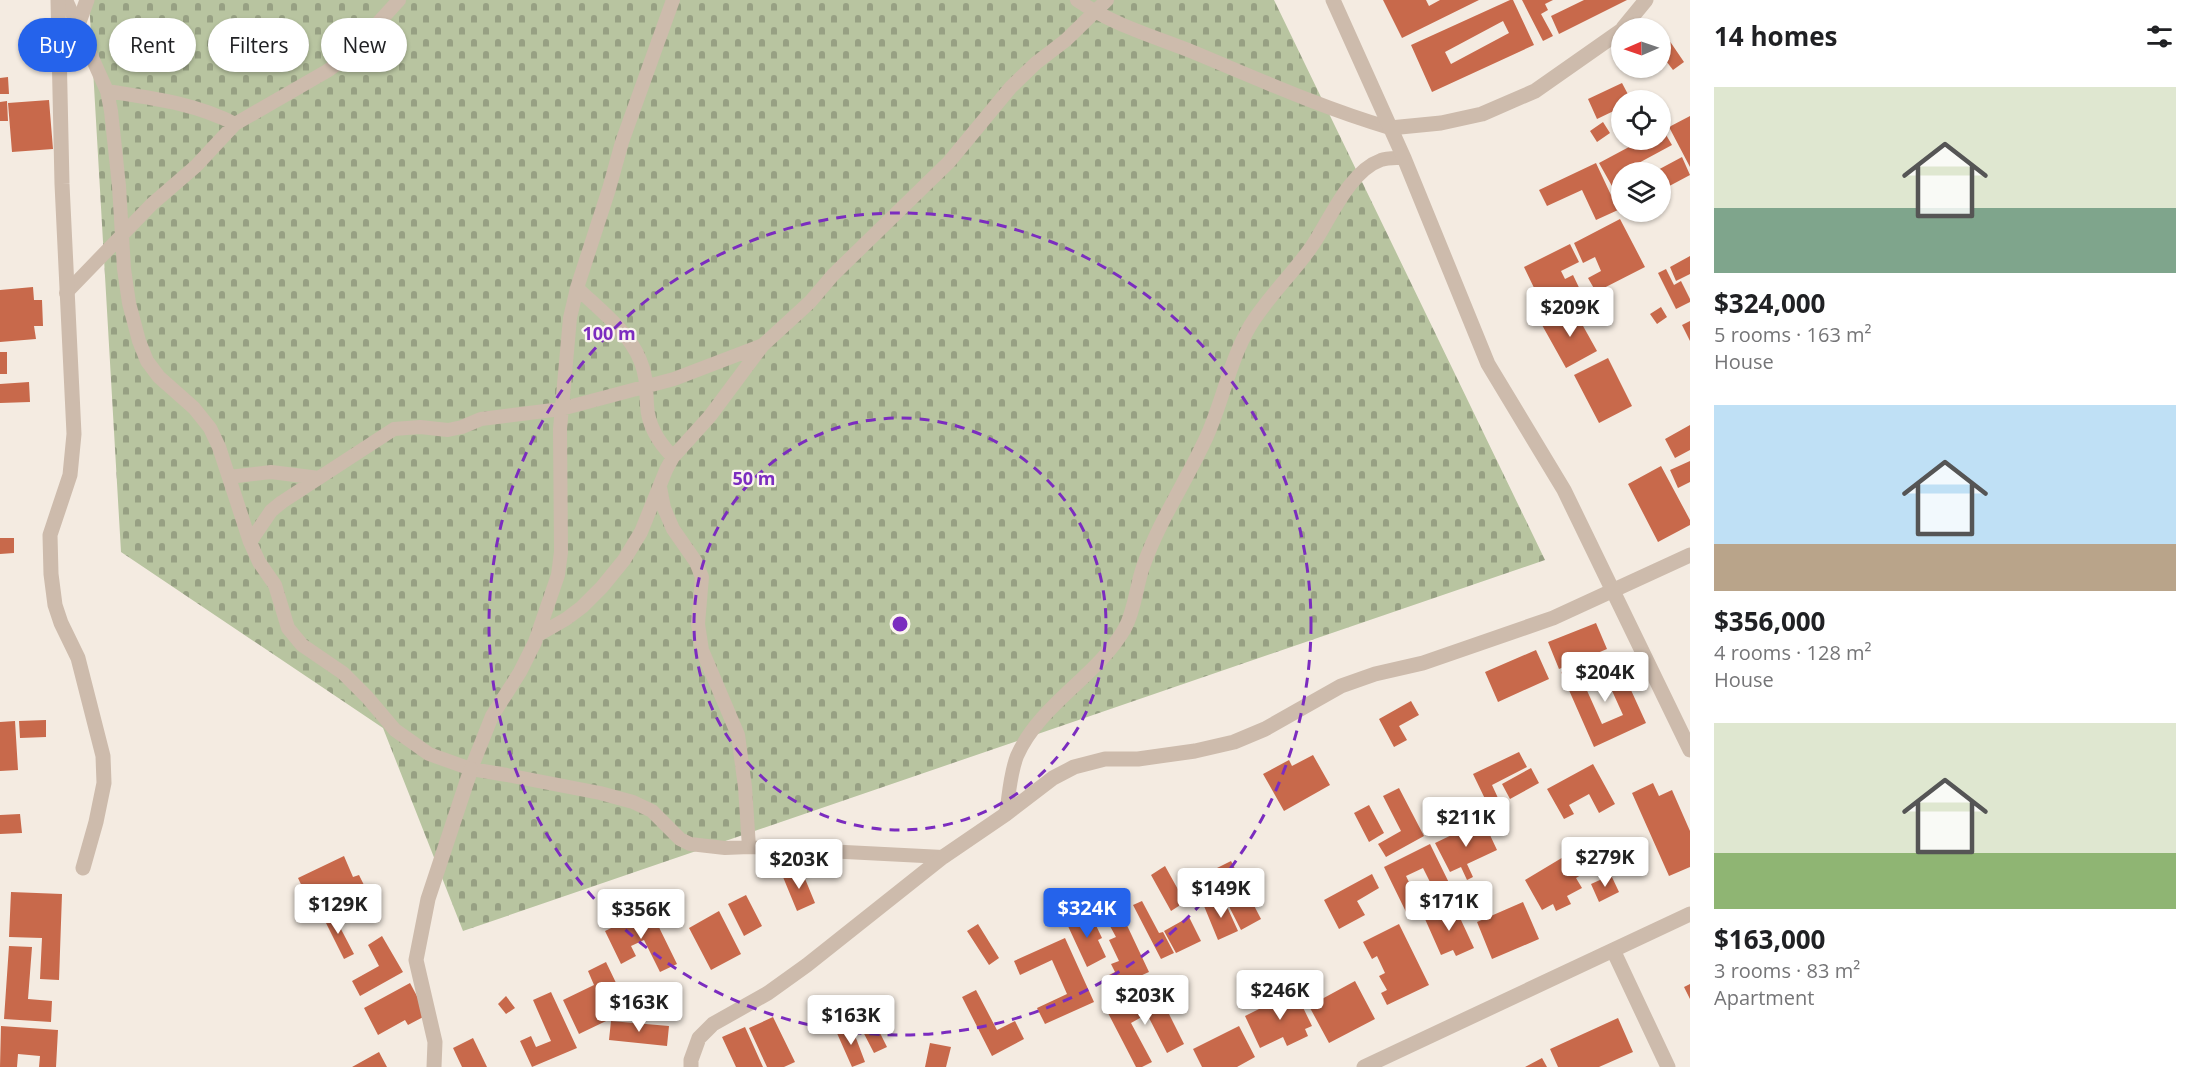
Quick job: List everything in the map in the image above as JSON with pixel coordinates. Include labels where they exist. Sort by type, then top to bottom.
[{"type":"street","points":[[57,0],[66,293],[74,434],[70,475],[50,535],[51,574],[55,604],[61,623],[78,658],[98,735],[103,756],[104,783],[83,868]]},
{"type":"street","points":[[81,18],[87,0]]},
{"type":"street","points":[[1333,0],[1404,158],[1488,364],[1564,490],[1690,750]]},
{"type":"street","points":[[1631,18],[1646,0]]},
{"type":"street","points":[[1390,128],[1441,123],[1482,114],[1535,91],[1611,37]]},
{"type":"street","points":[[691,1067],[691,1060],[699,1038],[713,1024],[768,993],[807,965],[943,857],[1006,814],[1053,778],[1074,767],[1105,759],[1138,759],[1195,751],[1234,742],[1265,729],[1341,686],[1375,674],[1423,663],[1553,618],[1690,555]]},
{"type":"street","points":[[434,1067],[435,1042],[416,960],[428,899],[471,769]]},
{"type":"street","points":[[1364,1067],[1690,914]]},
{"type":"street","points":[[1613,950],[1668,1067]]},
{"type":"lane","points":[[66,0],[75,18]]},
{"type":"lane","points":[[66,293],[152,204],[196,166],[235,124],[347,57],[399,0]]},
{"type":"lane","points":[[471,769],[488,724],[520,672],[537,635],[558,575],[561,552],[561,409],[570,318],[622,141],[673,0]]},
{"type":"lane","points":[[1077,0],[1095,13],[1340,113],[1390,128]]},
{"type":"lane","points":[[537,635],[582,607],[624,561],[641,532],[673,458],[710,416],[763,345],[810,303],[833,275],[949,162],[1011,87],[1036,63],[1066,40],[1107,0]]},
{"type":"lane","points":[[97,68],[107,91],[111,111],[121,237],[129,303],[147,361],[159,377],[194,408],[210,428],[229,477],[250,543],[274,585],[288,628],[302,645],[343,673],[395,730],[429,754],[471,769],[600,793],[633,802],[651,812],[680,839],[690,844],[725,848],[749,847],[943,857]]},
{"type":"lane","points":[[107,91],[190,105],[214,113],[235,124]]},
{"type":"lane","points":[[1006,814],[1010,781],[1017,757],[1027,740],[1041,721],[1116,642],[1126,625],[1143,567],[1206,438],[1250,326],[1279,286],[1308,253],[1353,181],[1382,159],[1404,158]]},
{"type":"lane","points":[[577,288],[631,342],[640,358],[648,388],[647,407],[652,429],[661,445],[673,458]]},
{"type":"lane","points":[[250,543],[271,511],[301,488],[394,429],[448,430],[481,419],[561,409],[648,388],[763,345]]},
{"type":"lane","points":[[229,477],[271,472],[319,478]]},
{"type":"lane","points":[[660,485],[664,508],[673,529],[696,562],[702,577],[698,624],[702,650],[738,735],[745,787],[749,847]]},
{"type":"green space","points":[[89,0],[1274,0],[1545,560],[463,931],[383,728],[121,552],[93,72],[97,72],[97,18],[90,18]]},
{"type":"building","points":[[1383,0],[1426,0],[1429,6],[1440,0],[1479,0],[1402,38]]},
{"type":"building","points":[[1513,0],[1534,45],[1432,92],[1411,45]],"holes":[[[1503,21],[1509,33],[1451,64],[1445,52]]]},
{"type":"building","points":[[1522,0],[1553,0],[1545,4],[1548,10],[1541,14],[1553,36],[1543,41]]},
{"type":"building","points":[[1584,0],[1627,0],[1559,34],[1551,16]]},
{"type":"building","points":[[1671,43],[1684,62],[1673,70],[1671,67]]},
{"type":"building","points":[[8,77],[9,94],[0,94],[0,78]]},
{"type":"building","points":[[1622,83],[1626,90],[1611,90],[1611,112],[1597,119],[1588,99]]},
{"type":"building","points":[[49,100],[53,149],[12,152],[8,103]]},
{"type":"building","points":[[7,101],[8,121],[0,121],[0,102]]},
{"type":"building","points":[[1690,116],[1690,167],[1671,131],[1671,126]]},
{"type":"building","points":[[1603,122],[1610,133],[1597,142],[1590,131]]},
{"type":"building","points":[[1623,150],[1663,150],[1641,162],[1611,162],[1611,184],[1599,163]]},
{"type":"building","points":[[1682,157],[1690,175],[1671,185],[1671,163]]},
{"type":"building","points":[[1596,163],[1611,195],[1611,213],[1596,220],[1582,190],[1547,206],[1539,190]]},
{"type":"building","points":[[1614,222],[1622,222],[1645,267],[1596,292],[1588,278],[1601,271],[1595,257],[1583,263],[1574,243]]},
{"type":"building","points":[[1570,244],[1579,262],[1561,271],[1565,279],[1573,275],[1584,298],[1540,319],[1530,297],[1537,294],[1524,267]]},
{"type":"building","points":[[1690,256],[1690,274],[1676,281],[1670,267]]},
{"type":"building","points":[[1666,269],[1674,285],[1681,281],[1690,299],[1690,302],[1676,309],[1658,273]]},
{"type":"building","points":[[33,287],[34,300],[42,300],[43,326],[34,326],[36,339],[0,342],[0,290]]},
{"type":"building","points":[[1661,307],[1667,317],[1657,324],[1650,314]]},
{"type":"building","points":[[1573,308],[1597,351],[1566,368],[1542,325]]},
{"type":"building","points":[[1690,321],[1690,341],[1682,325]]},
{"type":"building","points":[[0,352],[7,352],[7,374],[0,374]]},
{"type":"building","points":[[1608,358],[1632,406],[1599,423],[1574,375]]},
{"type":"building","points":[[29,382],[30,402],[0,403],[0,384]]},
{"type":"building","points":[[1690,425],[1690,450],[1675,458],[1665,439]]},
{"type":"building","points":[[1690,461],[1690,482],[1678,488],[1670,470]]},
{"type":"building","points":[[1661,466],[1690,520],[1690,525],[1658,542],[1628,484]]},
{"type":"building","points":[[0,538],[14,538],[14,553],[0,554]]},
{"type":"building","points":[[1596,623],[1607,649],[1559,669],[1548,642]]},
{"type":"building","points":[[1536,650],[1549,679],[1498,702],[1485,672]]},
{"type":"building","points":[[1615,655],[1646,723],[1594,747],[1561,672],[1576,666],[1602,724],[1623,715],[1599,662]]},
{"type":"building","points":[[1411,701],[1419,715],[1399,726],[1407,740],[1394,747],[1379,719]]},
{"type":"building","points":[[46,720],[46,737],[20,738],[19,721]]},
{"type":"building","points":[[15,721],[18,770],[0,771],[0,722]]},
{"type":"building","points":[[1519,752],[1527,767],[1492,785],[1498,798],[1487,803],[1473,774]]},
{"type":"building","points":[[1313,755],[1330,785],[1284,811],[1263,774],[1289,760],[1292,766]]},
{"type":"building","points":[[1593,764],[1615,804],[1599,813],[1589,794],[1569,805],[1574,814],[1564,819],[1547,789]]},
{"type":"building","points":[[1531,768],[1539,783],[1510,799],[1502,784]]},
{"type":"building","points":[[1653,783],[1659,796],[1672,790],[1690,831],[1690,867],[1669,876],[1632,793]]},
{"type":"building","points":[[1399,788],[1424,836],[1386,857],[1378,844],[1401,831],[1383,796]]},
{"type":"building","points":[[1369,805],[1384,833],[1369,842],[1354,813]]},
{"type":"building","points":[[20,814],[22,833],[0,834],[0,815]]},
{"type":"building","points":[[1483,820],[1497,850],[1467,864],[1473,877],[1467,880],[1461,867],[1450,872],[1435,843]]},
{"type":"building","points":[[1430,844],[1454,893],[1439,900],[1423,868],[1406,876],[1421,907],[1407,914],[1384,867]]},
{"type":"building","points":[[344,856],[353,877],[359,875],[366,889],[319,911],[312,897],[308,899],[298,878]]},
{"type":"building","points":[[1565,856],[1570,865],[1579,859],[1586,872],[1576,878],[1582,888],[1567,896],[1571,904],[1556,911],[1553,904],[1542,910],[1525,880]]},
{"type":"building","points":[[1231,861],[1261,919],[1241,930],[1211,871]]},
{"type":"building","points":[[1165,866],[1185,902],[1171,911],[1151,875]]},
{"type":"building","points":[[801,869],[815,903],[797,911],[783,877]]},
{"type":"building","points":[[1372,874],[1379,888],[1357,901],[1365,915],[1339,929],[1324,900]]},
{"type":"building","points":[[1611,875],[1619,892],[1599,902],[1591,884]]},
{"type":"building","points":[[11,892],[62,894],[59,980],[40,979],[42,938],[9,937]]},
{"type":"building","points":[[746,895],[762,926],[744,936],[728,904]]},
{"type":"building","points":[[1223,898],[1238,931],[1218,940],[1204,906]]},
{"type":"building","points":[[1142,901],[1159,933],[1163,932],[1174,953],[1161,959],[1133,905]]},
{"type":"building","points":[[1523,902],[1539,939],[1492,959],[1477,922]]},
{"type":"building","points":[[1454,905],[1474,948],[1456,956],[1453,950],[1441,955],[1425,919]]},
{"type":"building","points":[[650,909],[677,964],[660,972],[644,940],[631,946],[636,956],[621,964],[605,931]]},
{"type":"building","points":[[331,910],[354,954],[344,959],[322,915]]},
{"type":"building","points":[[719,911],[741,954],[711,970],[689,928]]},
{"type":"building","points":[[1090,913],[1102,938],[1098,940],[1106,957],[1087,967],[1067,924]]},
{"type":"building","points":[[1189,917],[1201,941],[1176,953],[1164,931]]},
{"type":"building","points":[[1124,919],[1149,972],[1111,989],[1105,977],[1115,972],[1111,964],[1119,961],[1109,940],[1116,937],[1110,926]]},
{"type":"building","points":[[978,924],[999,958],[989,965],[967,931]]},
{"type":"building","points":[[1399,924],[1429,985],[1387,1005],[1381,993],[1387,990],[1379,976],[1385,973],[1377,956],[1372,959],[1363,942]]},
{"type":"building","points":[[382,936],[403,972],[360,996],[352,981],[379,966],[368,945]]},
{"type":"building","points":[[1065,938],[1094,1002],[1045,1024],[1037,1008],[1067,994],[1052,960],[1020,975],[1014,961]]},
{"type":"building","points":[[9,946],[32,947],[28,999],[52,1001],[51,1022],[4,1019]]},
{"type":"building","points":[[606,962],[629,1010],[579,1034],[563,1000],[594,985],[588,971]]},
{"type":"building","points":[[1355,981],[1375,1019],[1329,1043],[1309,1006]]},
{"type":"building","points":[[410,983],[427,1015],[408,1025],[405,1020],[378,1035],[364,1008]]},
{"type":"building","points":[[1690,984],[1690,999],[1684,987]]},
{"type":"building","points":[[1156,988],[1184,1044],[1167,1053],[1147,1014],[1131,1023],[1152,1062],[1136,1067],[1108,1013]]},
{"type":"building","points":[[976,990],[997,1030],[1015,1021],[1024,1039],[992,1056],[962,997]]},
{"type":"building","points":[[551,992],[577,1048],[532,1067],[520,1041],[531,1036],[536,1047],[551,1041],[533,1000]]},
{"type":"building","points":[[1281,992],[1284,999],[1296,993],[1312,1026],[1305,1029],[1308,1036],[1287,1046],[1283,1037],[1260,1048],[1245,1016],[1271,1003],[1268,998]]},
{"type":"building","points":[[506,996],[515,1008],[506,1014],[498,1004]]},
{"type":"building","points":[[773,1017],[795,1062],[784,1067],[767,1067],[749,1028]]},
{"type":"building","points":[[872,1017],[887,1047],[874,1053],[859,1024]]},
{"type":"building","points":[[1618,1018],[1633,1052],[1599,1067],[1558,1067],[1550,1049]]},
{"type":"building","points":[[611,1021],[669,1026],[667,1046],[609,1040]]},
{"type":"building","points":[[851,1025],[865,1062],[852,1067],[836,1031]]},
{"type":"building","points":[[1,1026],[58,1030],[56,1067],[39,1067],[40,1056],[18,1054],[17,1067],[0,1067]]},
{"type":"building","points":[[1239,1026],[1255,1057],[1237,1067],[1202,1067],[1193,1049]]},
{"type":"building","points":[[745,1027],[763,1067],[736,1067],[722,1037]]},
{"type":"building","points":[[473,1038],[487,1067],[462,1067],[453,1048]]},
{"type":"building","points":[[930,1043],[951,1047],[946,1067],[925,1067]]},
{"type":"building","points":[[379,1052],[387,1067],[352,1067]]},
{"type":"building","points":[[1542,1058],[1547,1067],[1525,1067]]}]
